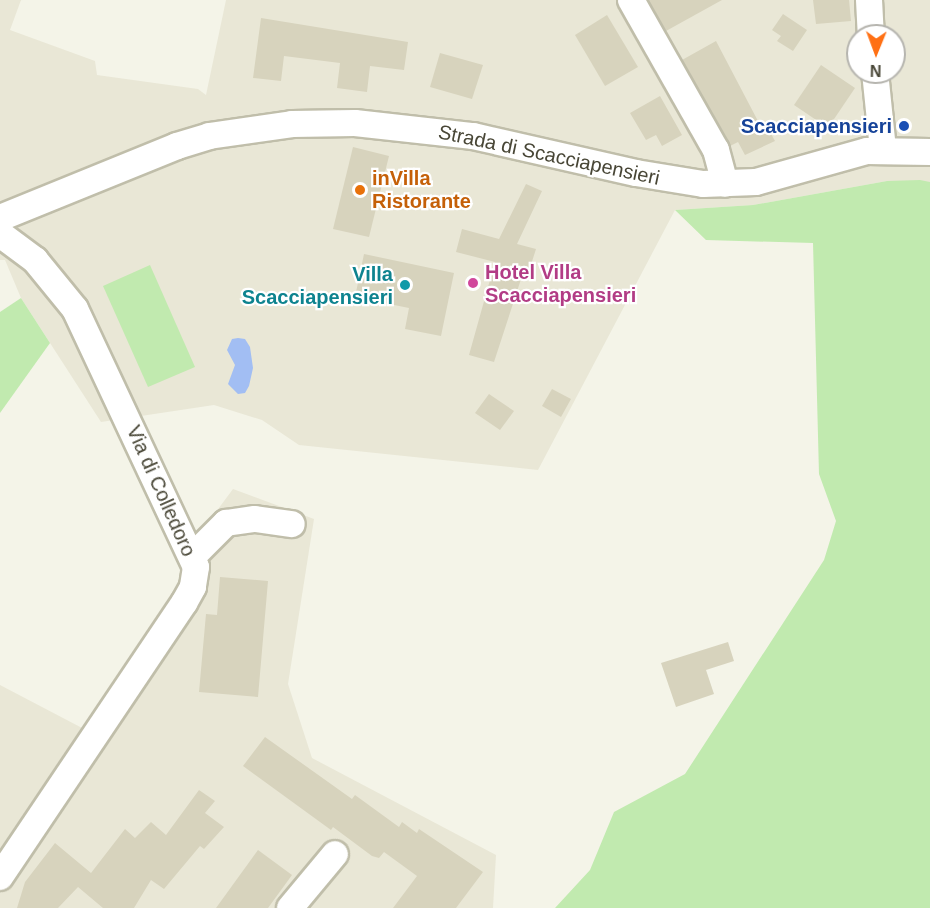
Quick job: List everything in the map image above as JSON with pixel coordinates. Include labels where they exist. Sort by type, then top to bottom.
[{"type":"street","points":[[631,0],[716,150],[725,184]]},
{"type":"street","points":[[869,0],[870,24]]},
{"type":"street","points":[[876,84],[883,149]]},
{"type":"street","name":"Strada di Scacciapensieri","points":[[0,218],[199,140],[309,123],[356,123],[473,136],[636,173],[725,184],[772,178],[840,157],[883,149],[930,152]]},
{"type":"street","name":"Via di Colledoro","points":[[0,234],[35,260],[75,309],[193,556],[195,576],[189,595],[0,877]]},
{"type":"street","points":[[193,556],[226,523],[255,519],[292,524]]},
{"type":"street","points":[[290,908],[335,854]]},
{"type":"shaded area","points":[[0,0],[21,0],[10,30],[95,61],[97,75],[198,89],[206,95],[226,0],[930,0],[930,182],[887,181],[753,205],[675,210],[538,470],[299,445],[262,420],[214,405],[101,422],[21,298],[5,260],[0,260]]},
{"type":"shaded area","points":[[233,489],[314,519],[288,684],[312,758],[496,855],[493,908],[0,908],[0,685],[84,729],[184,576],[198,536]]},
{"type":"green space","points":[[887,181],[930,182],[930,908],[555,908],[590,870],[614,812],[685,774],[824,560],[836,521],[819,474],[813,243],[706,240],[675,210],[753,205]]},
{"type":"green space","points":[[150,265],[195,367],[148,387],[103,286]]},
{"type":"green space","points":[[21,298],[50,343],[0,413],[0,312]]},
{"type":"water","points":[[232,339],[245,339],[250,347],[253,368],[245,393],[238,394],[228,384],[235,365],[227,350]]},
{"type":"building","points":[[648,0],[722,0],[666,31]]},
{"type":"building","points":[[813,0],[849,0],[851,21],[816,24]]},
{"type":"building","points":[[783,14],[807,30],[793,51],[777,41],[781,36],[772,30]]},
{"type":"building","points":[[607,15],[638,67],[605,86],[575,35]]},
{"type":"building","points":[[261,18],[408,42],[404,70],[370,66],[367,92],[337,88],[340,63],[284,56],[281,81],[253,78]]},
{"type":"building","points":[[716,41],[759,123],[764,121],[775,141],[745,155],[738,142],[730,146],[682,60]]},
{"type":"building","points":[[440,53],[483,65],[472,99],[430,87]]},
{"type":"building","points":[[821,65],[855,88],[828,128],[794,105]]},
{"type":"building","points":[[660,96],[682,135],[662,146],[656,135],[646,140],[630,113]]},
{"type":"building","points":[[353,147],[389,156],[369,237],[333,229]]},
{"type":"building","points":[[526,184],[542,191],[517,244],[536,249],[529,271],[524,270],[494,362],[469,355],[495,262],[456,252],[462,229],[499,239]]},
{"type":"building","name":"Villa Scacciapensieri","points":[[364,254],[454,273],[441,336],[405,329],[409,308],[355,297]]},
{"type":"building","points":[[552,389],[571,399],[561,417],[542,406]]},
{"type":"building","points":[[489,394],[514,411],[500,430],[475,413]]},
{"type":"building","points":[[220,577],[268,581],[258,697],[199,692],[206,614],[217,615]]},
{"type":"building","points":[[728,642],[734,661],[706,670],[714,694],[676,707],[661,663]]},
{"type":"building","points":[[265,737],[352,799],[355,795],[399,827],[402,822],[417,833],[419,829],[483,872],[456,908],[393,908],[417,876],[384,852],[379,858],[372,856],[333,827],[331,830],[243,766]]},
{"type":"building","points":[[199,790],[215,801],[205,813],[224,827],[204,849],[200,846],[164,889],[151,880],[134,908],[103,908],[78,887],[58,908],[17,908],[25,882],[55,843],[91,873],[125,829],[135,838],[151,822],[166,835]]},
{"type":"building","points":[[258,850],[292,875],[268,908],[216,908]]},
{"type":"place","name":"Scacciapensieri","points":[[904,126]]},
{"type":"place","name":"inVilla Ristorante","points":[[360,190]]},
{"type":"place","name":"Hotel Villa Scacciapensieri","points":[[473,283]]},
{"type":"place","name":"Villa Scacciapensieri","points":[[405,285]]}]
